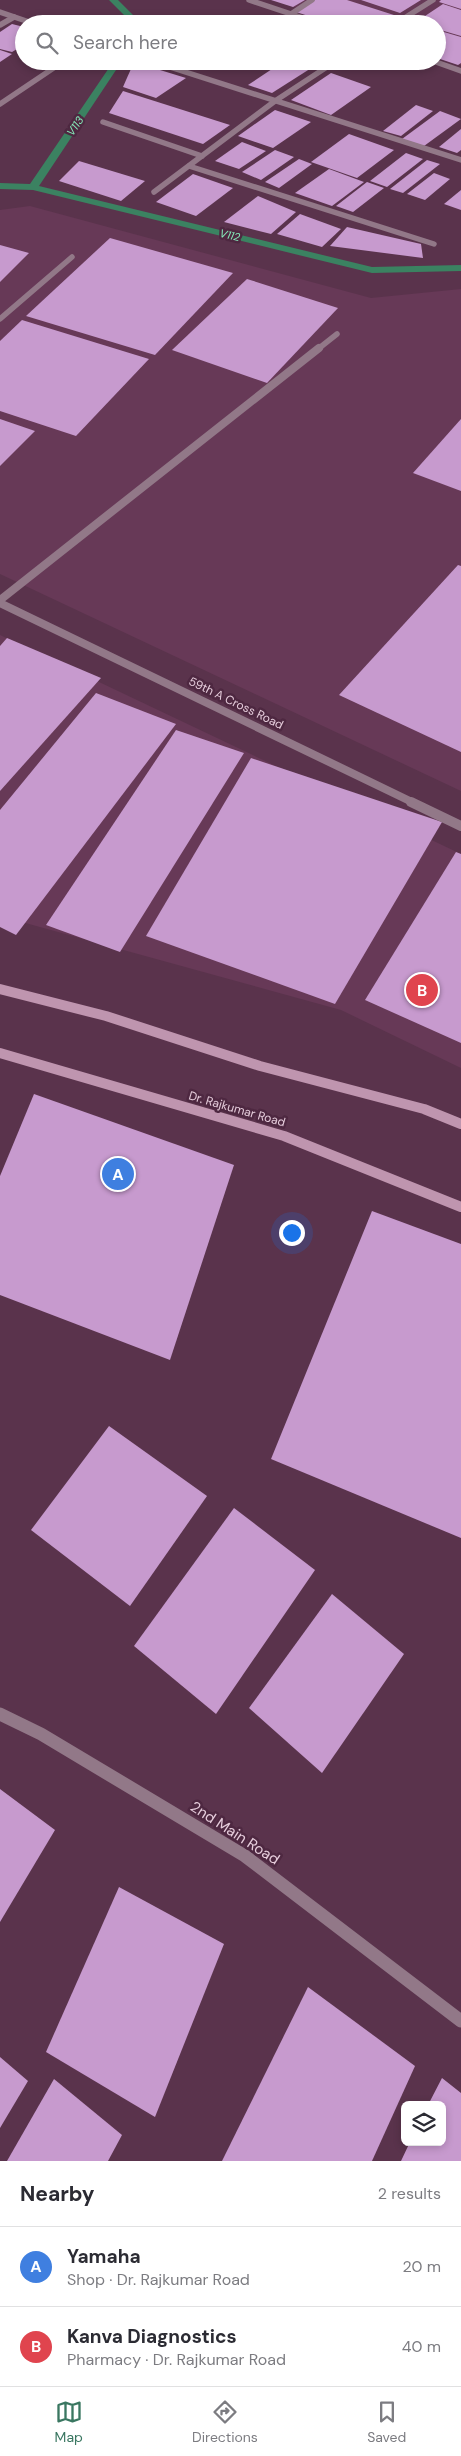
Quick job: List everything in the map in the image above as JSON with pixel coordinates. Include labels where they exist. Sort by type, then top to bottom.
[{"type":"main road","points":[[0,988],[106,1016],[260,1066],[424,1109],[461,1124]]},
{"type":"main road","name":"Dr. Rajkumar Road","points":[[0,1053],[284,1136],[461,1208]]},
{"type":"street","points":[[249,0],[294,15]]},
{"type":"street","points":[[291,14],[312,0]]},
{"type":"street","points":[[409,15],[432,0]]},
{"type":"street","points":[[0,12],[14,17]]},
{"type":"street","points":[[0,25],[14,17]]},
{"type":"street","points":[[446,64],[459,68]]},
{"type":"street","points":[[0,104],[51,70]]},
{"type":"street","points":[[179,70],[461,160]]},
{"type":"street","points":[[154,192],[274,101],[322,70]]},
{"type":"street","points":[[103,122],[202,156]]},
{"type":"street","points":[[189,166],[434,244]]},
{"type":"street","points":[[0,319],[72,257]]},
{"type":"street","points":[[0,602],[337,334]]},
{"type":"street","name":"59th A Cross Road","points":[[0,602],[461,826]]},
{"type":"street","name":"2nd Main Road","points":[[0,1714],[40,1734],[245,1856],[461,2021]]},
{"type":"shaded area","points":[[274,0],[461,0],[461,65],[446,60],[446,15],[316,15]]},
{"type":"shaded area","points":[[30,206],[371,298],[461,289],[461,791],[0,574],[0,210]]},
{"type":"shaded area","points":[[0,635],[461,854],[461,1068],[341,1010],[0,916]]},
{"type":"building","points":[[271,0],[305,0],[293,7]]},
{"type":"building","points":[[315,0],[347,0],[394,15],[305,15],[296,12]]},
{"type":"building","points":[[361,0],[421,0],[400,13]]},
{"type":"building","points":[[441,0],[461,0],[461,9],[439,2]]},
{"type":"building","points":[[443,4],[461,10],[461,36],[446,32],[446,15],[426,15]]},
{"type":"building","points":[[12,24],[15,25],[15,50],[12,52],[0,49],[0,32]]},
{"type":"building","points":[[446,33],[461,37],[461,63],[458,65],[446,61]]},
{"type":"building","points":[[0,50],[12,54],[0,62]]},
{"type":"building","points":[[130,70],[160,70],[186,78],[156,98],[123,87]]},
{"type":"building","points":[[270,70],[308,70],[272,93],[248,85]]},
{"type":"building","points":[[331,73],[371,87],[331,115],[291,100]]},
{"type":"building","points":[[123,91],[230,125],[203,144],[109,113]]},
{"type":"building","points":[[416,105],[433,111],[401,136],[383,131]]},
{"type":"building","points":[[275,110],[311,122],[273,148],[238,136]]},
{"type":"building","points":[[440,111],[461,119],[424,146],[402,139]]},
{"type":"building","points":[[461,129],[461,150],[457,153],[439,147]]},
{"type":"building","points":[[349,134],[394,150],[357,178],[311,162]]},
{"type":"building","points":[[242,142],[266,151],[239,169],[215,161]]},
{"type":"building","points":[[275,150],[294,157],[261,180],[242,172]]},
{"type":"building","points":[[406,153],[423,159],[387,187],[370,181]]},
{"type":"building","points":[[299,159],[312,164],[279,188],[265,182]]},
{"type":"building","points":[[427,160],[440,164],[403,193],[390,189]]},
{"type":"building","points":[[79,161],[145,181],[121,201],[59,181]]},
{"type":"building","points":[[329,169],[364,182],[332,206],[295,193]]},
{"type":"building","points":[[434,173],[450,179],[425,200],[407,194]]},
{"type":"building","points":[[193,174],[233,188],[196,216],[156,202]]},
{"type":"building","points":[[367,182],[384,188],[353,212],[336,206]]},
{"type":"building","points":[[461,190],[461,210],[444,204]]},
{"type":"building","points":[[258,196],[296,212],[271,234],[224,222]]},
{"type":"building","points":[[300,214],[341,229],[322,247],[277,234]]},
{"type":"building","points":[[347,227],[421,244],[423,258],[330,246]]},
{"type":"building","points":[[110,238],[233,273],[155,355],[26,316]]},
{"type":"building","points":[[0,245],[29,253],[0,282]]},
{"type":"building","points":[[247,279],[338,308],[267,383],[172,350]]},
{"type":"building","points":[[22,320],[149,359],[76,436],[0,411],[0,341]]},
{"type":"building","points":[[0,419],[35,431],[0,466]]},
{"type":"building","points":[[461,419],[461,491],[413,473]]},
{"type":"building","points":[[458,565],[461,566],[461,752],[339,695]]},
{"type":"building","points":[[7,638],[101,678],[0,791],[0,646]]},
{"type":"building","points":[[96,693],[176,724],[16,935],[0,927],[0,810]]},
{"type":"building","points":[[176,730],[244,753],[120,952],[46,925]]},
{"type":"building","points":[[251,758],[442,822],[335,1004],[146,936]]},
{"type":"building","points":[[456,852],[461,854],[461,1043],[365,1000]]},
{"type":"building","points":[[34,1094],[234,1165],[170,1360],[0,1295],[0,1176]]},
{"type":"building","points":[[372,1211],[461,1244],[461,1538],[271,1459]]},
{"type":"building","points":[[109,1426],[207,1496],[130,1606],[31,1530]]},
{"type":"building","points":[[234,1508],[315,1570],[216,1714],[134,1646]]},
{"type":"building","points":[[332,1594],[404,1654],[322,1773],[249,1708]]},
{"type":"building","points":[[0,1789],[55,1830],[0,1922]]},
{"type":"building","points":[[119,1887],[224,1944],[155,2117],[46,2052]]},
{"type":"building","points":[[308,1987],[415,2066],[372,2161],[222,2161]]},
{"type":"building","points":[[0,2057],[28,2081],[0,2128]]},
{"type":"building","points":[[442,2078],[461,2093],[461,2161],[401,2161],[408,2146],[446,2146],[446,2101],[430,2101]]},
{"type":"building","points":[[54,2079],[122,2135],[108,2161],[7,2161]]},
{"type":"waterway","name":"V113","points":[[113,0],[129,15]]},
{"type":"waterway","name":"V113","points":[[33,187],[112,70]]},
{"type":"waterway","name":"V112","points":[[0,186],[33,187]]},
{"type":"waterway","name":"V112","points":[[33,187],[372,270],[461,268]]},
{"type":"place","name":"Kanva Diagnostics","points":[[422,990]]},
{"type":"place","name":"Yamaha","points":[[118,1174]]}]
